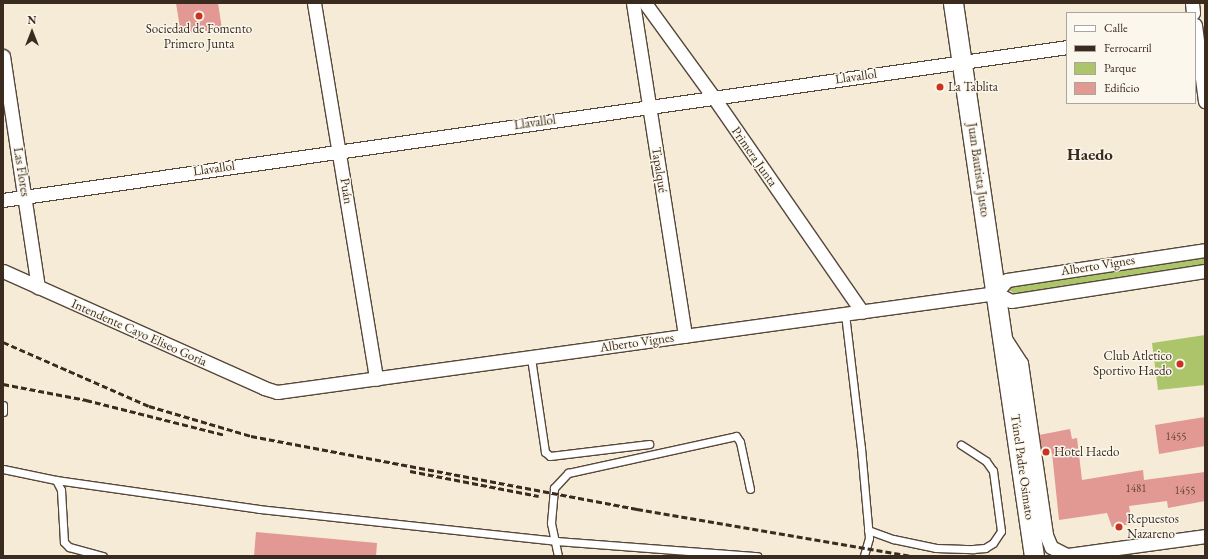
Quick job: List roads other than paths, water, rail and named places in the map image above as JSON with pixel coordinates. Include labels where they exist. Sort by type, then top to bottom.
[{"type":"street","name":"Puán","points":[[314,3],[376,379]]},
{"type":"street","name":"Tapalqué","points":[[633,3],[685,336]]},
{"type":"street","name":"Primera Junta","points":[[645,3],[714,98],[862,312]]},
{"type":"street","name":"Juan Bautista Justo","points":[[953,3],[1009,379]]},
{"type":"street","points":[[1196,36],[1205,101]]},
{"type":"street","name":"Llavallol","points":[[3,200],[339,150],[1066,47]]},
{"type":"street","name":"Las Flores","points":[[3,56],[38,287]]},
{"type":"street","name":"Alberto Vignes","points":[[996,293],[1007,280],[1205,250]]},
{"type":"street","name":"Intendente Cayo Eliseo Goria","points":[[3,271],[277,392]]},
{"type":"street","name":"Alberto Vignes","points":[[277,392],[996,293],[1011,301],[1205,271]]},
{"type":"street","name":"Juan Bautista Justo","points":[[1003,336],[1021,363],[1046,535],[1042,552]]},
{"type":"street","name":"Túnel Padre Osimato","points":[[1009,379],[1042,552]]},
{"type":"street","points":[[1042,552],[1067,555],[1205,536]]},
{"type":"lane","points":[[845,314],[868,530],[864,556]]},
{"type":"lane","points":[[531,358],[545,452],[550,456],[649,444]]},
{"type":"lane","points":[[3,405],[3,412]]},
{"type":"lane","points":[[558,556],[551,522],[554,488],[568,473],[736,436],[740,442],[750,489]]},
{"type":"lane","points":[[868,530],[893,539],[936,548],[985,548],[993,543],[1001,531],[993,471],[986,461],[961,445]]},
{"type":"lane","points":[[3,469],[56,480],[259,509],[556,541],[757,556]]},
{"type":"lane","points":[[56,480],[61,490],[64,542],[70,547],[103,556]]},
{"type":"railway","points":[[3,342],[149,406],[251,436],[637,509],[913,556]]},
{"type":"railway","points":[[3,384],[86,400],[225,435]]},
{"type":"railway","points":[[410,471],[539,496]]},
{"type":"place","name":"Sociedad de Fomento Primero Junta","points":[[199,16]]},
{"type":"place","name":"La Tablita","points":[[940,87]]},
{"type":"place","name":"Club Atletico Sportivo Haedo","points":[[1180,364]]},
{"type":"place","name":"Hotel Haedo","points":[[1046,452]]},
{"type":"place","name":"Repuestos Nazareno","points":[[1119,527]]},
{"type":"district","name":"Haedo","points":[[1090,155]]}]
